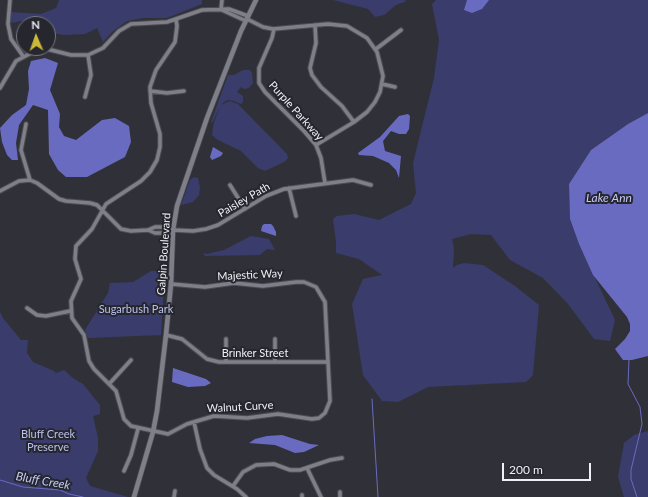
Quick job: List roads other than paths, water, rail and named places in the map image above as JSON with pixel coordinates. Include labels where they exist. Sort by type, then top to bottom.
[{"type":"street","points":[[10,0],[8,24],[12,39],[16,45]]},
{"type":"street","points":[[221,9],[222,0]]},
{"type":"street","name":"Galpin Boulevard","points":[[134,497],[153,432],[166,335],[171,284],[173,230],[180,196],[192,160],[247,19],[256,0]]},
{"type":"street","points":[[56,52],[71,55],[88,55],[103,48],[125,27],[138,23],[160,22],[176,19],[202,10],[221,9],[263,27],[274,28],[335,24],[352,28],[367,38],[376,49],[382,66],[382,84],[378,96],[371,107],[354,122],[316,145]]},
{"type":"street","points":[[124,471],[131,455],[138,429],[124,419],[119,396],[110,383],[94,369],[89,361],[85,349],[85,337],[74,322],[70,311],[72,297],[79,286],[81,278],[75,259],[76,246],[92,229],[102,209],[112,199],[141,181],[150,172],[156,160],[160,147],[160,134],[152,107],[150,91],[156,70],[175,42],[177,26],[176,19]]},
{"type":"street","points":[[315,25],[316,43],[309,71],[316,82],[338,101],[354,122]]},
{"type":"street","name":"Purple Parkway","points":[[274,28],[272,38],[259,68],[259,83],[265,92],[316,145],[321,158],[325,183]]},
{"type":"street","points":[[376,49],[401,30]]},
{"type":"street","points":[[85,97],[91,75],[88,55]]},
{"type":"street","points":[[0,88],[12,66],[23,56]]},
{"type":"street","points":[[382,84],[395,87]]},
{"type":"street","points":[[150,91],[167,93],[184,91]]},
{"type":"street","points":[[26,124],[21,150],[30,180]]},
{"type":"street","points":[[0,191],[19,181],[30,180],[37,183],[59,199],[90,203],[102,209]]},
{"type":"street","name":"Paisley Path","points":[[102,209],[112,222],[121,229],[131,231],[148,230],[155,233],[168,233],[173,230],[206,229],[218,225],[272,193],[289,188],[356,180],[371,185]]},
{"type":"street","points":[[230,186],[244,209]]},
{"type":"street","points":[[289,188],[296,216]]},
{"type":"street","name":"Majestic Way","points":[[171,284],[205,287],[234,283],[263,286],[304,282],[316,287],[324,297],[328,362]]},
{"type":"street","points":[[27,308],[37,315],[46,316],[70,311]]},
{"type":"street","name":"Brinker Street","points":[[166,335],[176,336],[187,341],[207,359],[226,362],[328,362]]},
{"type":"street","points":[[226,339],[226,362]]},
{"type":"street","points":[[275,339],[275,362]]},
{"type":"street","points":[[110,383],[131,360]]},
{"type":"street","name":"Walnut Curve","points":[[138,429],[168,434],[208,416],[219,415],[246,418],[278,414],[309,419],[319,418],[325,413],[329,406],[328,362]]},
{"type":"street","points":[[194,422],[200,450],[207,468],[214,475],[233,486],[246,497]]},
{"type":"street","points":[[233,486],[243,472],[256,465],[274,464],[295,470],[342,458]]},
{"type":"street","points":[[307,468],[321,497]]},
{"type":"street","points":[[174,497],[175,492]]},
{"type":"street","points":[[340,492],[340,497]]},
{"type":"water","points":[[467,0],[489,0],[482,9],[472,13],[464,10]]},
{"type":"water","points":[[45,58],[58,63],[50,90],[60,114],[59,127],[64,136],[76,140],[102,120],[115,118],[129,126],[131,142],[125,157],[87,177],[66,177],[58,170],[49,154],[48,110],[33,105],[19,125],[16,143],[18,160],[12,160],[7,155],[2,142],[0,128],[12,115],[26,105],[29,89],[28,71],[31,61]]},
{"type":"water","name":"Lake Ann","points":[[648,113],[648,356],[632,360],[623,360],[615,349],[625,339],[630,331],[630,324],[627,317],[593,275],[579,244],[570,219],[569,184],[591,150],[628,124]]},
{"type":"water","points":[[408,114],[410,116],[409,129],[406,134],[399,134],[391,131],[383,141],[385,151],[401,156],[399,178],[396,170],[389,163],[373,156],[359,155],[358,153],[380,137],[399,116]]},
{"type":"water","points":[[213,147],[223,153],[221,156],[212,160],[210,157]]},
{"type":"water","points":[[264,224],[271,224],[273,226],[276,236],[261,231]]},
{"type":"water","points":[[173,368],[206,379],[211,383],[205,386],[188,387],[172,382]]},
{"type":"water","points":[[282,435],[310,444],[319,445],[304,452],[295,453],[275,445],[249,443],[255,439],[267,436]]},
{"type":"waterway","points":[[629,359],[628,384],[640,407],[642,424],[631,470],[631,479],[637,497]]},
{"type":"waterway","points":[[372,399],[378,497]]},
{"type":"waterway","name":"Bluff Creek","points":[[0,480],[23,487],[60,490],[69,494],[83,497]]},
{"type":"park label","name":"Sugarbush Park","points":[[136,309]]},
{"type":"park label","name":"Bluff Creek Preserve","points":[[48,440]]}]
